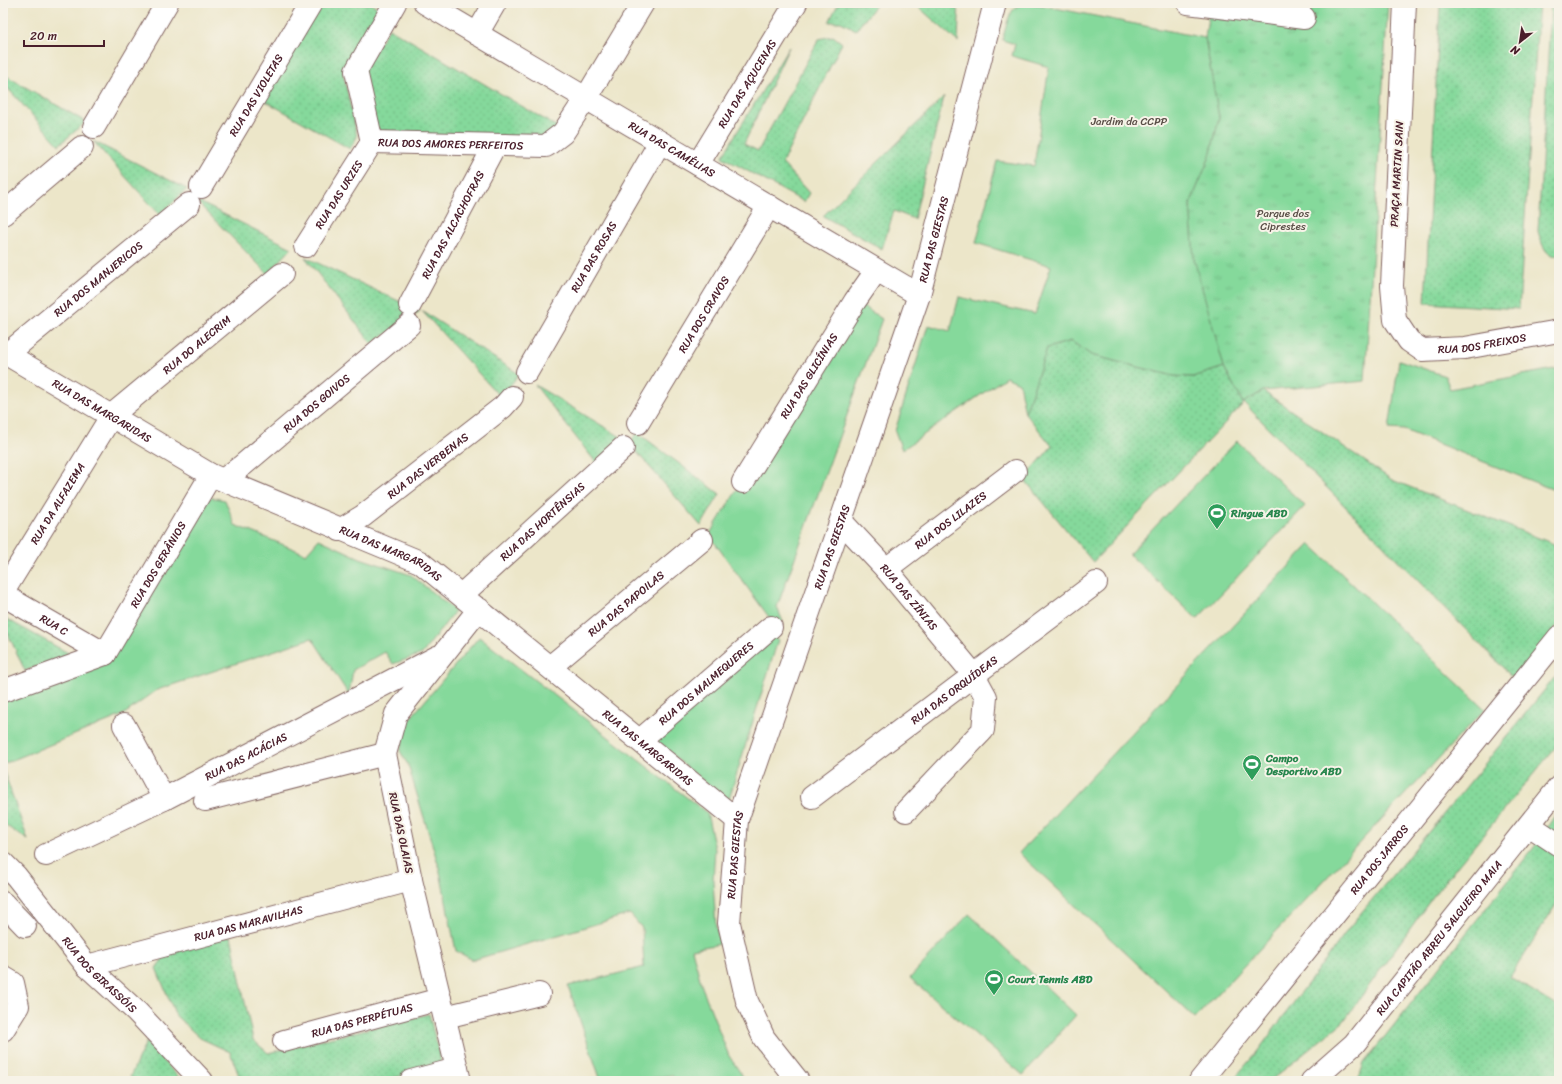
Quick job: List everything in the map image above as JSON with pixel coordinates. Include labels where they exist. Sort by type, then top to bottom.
[{"type":"street","points":[[94,126],[167,3]]},
{"type":"street","name":"RUA DAS VIOLETAS","points":[[195,195],[311,3]]},
{"type":"street","name":"RUA DOS AMORES PERFEITOS","points":[[395,3],[356,71],[372,142],[546,146],[563,133],[586,98],[643,3]]},
{"type":"street","name":"RUA DAS CAMÉLIAS","points":[[425,3],[769,206],[876,271],[919,295]]},
{"type":"street","points":[[477,34],[495,3]]},
{"type":"street","name":"RUA DAS AÇUCENAS","points":[[698,164],[796,3]]},
{"type":"street","name":"RUA DAS GIESTAS","points":[[798,1081],[764,1038],[747,1001],[729,923],[737,820],[919,295],[995,3]]},
{"type":"street","points":[[1188,3],[1304,18]]},
{"type":"street","name":"PRAÇA MARTIN SAIN","points":[[1405,3],[1392,286],[1395,320],[1409,340]]},
{"type":"street","name":"RUA DAS URZES","points":[[306,246],[372,142]]},
{"type":"street","name":"RUA DAS ROSAS","points":[[527,372],[660,142]]},
{"type":"street","name":"RUA DAS ALCACHOFRAS","points":[[410,315],[495,145]]},
{"type":"street","points":[[3,214],[82,147]]},
{"type":"street","name":"RUA DOS MANJERICOS","points":[[4,352],[195,195]]},
{"type":"street","name":"RUA DOS CRAVOS","points":[[638,423],[769,206]]},
{"type":"street","name":"RUA DAS GLICÍNIAS","points":[[743,482],[855,301],[876,271]]},
{"type":"street","name":"RUA DO ALECRIM","points":[[112,415],[282,274]]},
{"type":"street","name":"RUA DOS GOIVOS","points":[[217,477],[243,465],[410,315]]},
{"type":"street","name":"RUA DOS FREIXOS","points":[[1409,340],[1422,350],[1465,348],[1559,331]]},
{"type":"street","name":"RUA DAS MARGARIDAS","points":[[4,352],[217,477],[340,530],[420,562],[737,820]]},
{"type":"street","name":"RUA DAS VERBENAS","points":[[340,530],[363,516],[503,407],[512,397]]},
{"type":"street","name":"RUA DA ALFAZEMA","points":[[3,592],[112,415]]},
{"type":"street","name":"RUA DAS HORTÊNSIAS","points":[[471,603],[468,589],[623,448]]},
{"type":"street","name":"RUA DOS LILAZES","points":[[886,570],[1015,471]]},
{"type":"street","name":"RUA DOS GERÂNIOS","points":[[105,654],[217,477]]},
{"type":"street","name":"RUA DAS ZÍNIAS","points":[[841,521],[886,570],[974,675],[986,697],[983,730],[906,811]]},
{"type":"street","name":"RUA DAS PAPOILAS","points":[[550,667],[702,540]]},
{"type":"street","name":"RUA DAS ORQUÍDEAS","points":[[812,797],[1096,583]]},
{"type":"street","name":"RUA C","points":[[3,595],[105,654]]},
{"type":"street","name":"RUA DAS OLAIAS","points":[[459,1075],[410,880],[385,754],[396,714],[444,653],[471,603]]},
{"type":"street","name":"RUA DOS MALMEQUERES","points":[[640,740],[771,627]]},
{"type":"street","name":"RUA DOS JARROS","points":[[1200,1081],[1559,637]]},
{"type":"street","name":"RUA DAS ACÁCIAS","points":[[46,855],[164,799],[444,653]]},
{"type":"street","points":[[3,690],[105,654]]},
{"type":"street","points":[[124,724],[164,799]]},
{"type":"street","points":[[205,800],[385,754]]},
{"type":"street","name":"RUA CAPITÃO ABREU SALGUEIRO MAIA","points":[[1325,1076],[1354,1044],[1559,787]]},
{"type":"street","points":[[1529,825],[1559,845]]},
{"type":"street","name":"RUA DOS GIRASSÓIS","points":[[3,863],[16,876],[87,966],[137,1012],[202,1081]]},
{"type":"street","name":"RUA DAS MARAVILHAS","points":[[87,966],[410,880]]},
{"type":"street","points":[[3,903],[26,926]]},
{"type":"street","points":[[3,977],[12,983],[18,1006],[3,1030]]},
{"type":"street","name":"RUA DAS PERPÉTUAS","points":[[284,1041],[443,1008],[539,994]]},
{"type":"street","points":[[411,1081],[459,1075]]},
{"type":"green space","points":[[320,3],[370,3],[379,8],[343,72],[357,137],[350,149],[260,98]]},
{"type":"green space","points":[[836,3],[878,3],[856,30],[841,22],[829,22],[838,4]]},
{"type":"green space","points":[[914,3],[955,3],[959,17],[958,42]]},
{"type":"green space","name":"Jardim da CCPP","points":[[1030,3],[1205,38],[1219,118],[1210,156],[1190,204],[1194,259],[1224,367],[1193,377],[1174,376],[1091,355],[1071,341],[1047,348],[1025,413],[1019,383],[1006,377],[902,450],[895,431],[928,325],[950,331],[959,297],[1035,314],[1051,266],[976,243],[997,161],[1034,166],[1049,67],[1012,56],[1015,44],[1002,40],[1013,10],[1017,6]]},
{"type":"green space","name":"Parque dos Ciprestes","points":[[1210,3],[1388,3],[1365,381],[1263,391],[1243,403],[1224,367],[1194,266],[1190,204],[1210,156],[1219,118],[1205,38]]},
{"type":"green space","points":[[1440,3],[1539,3],[1519,309],[1425,303]]},
{"type":"green space","points":[[1551,3],[1559,3],[1559,255],[1554,256],[1547,252],[1544,248],[1538,231]]},
{"type":"green space","points":[[389,28],[559,128],[546,141],[375,137],[361,73]]},
{"type":"green space","points":[[833,36],[842,43],[782,163],[809,193],[804,202],[722,157],[789,47],[744,144],[758,151],[819,39]]},
{"type":"green space","points":[[3,74],[86,122],[59,145],[3,83]]},
{"type":"green space","points":[[944,97],[914,219],[894,211],[882,249],[823,216]]},
{"type":"green space","points":[[93,141],[187,189],[160,215]]},
{"type":"green space","points":[[195,200],[292,248],[268,274]]},
{"type":"green space","points":[[305,257],[420,311],[372,344]]},
{"type":"green space","points":[[855,301],[882,319],[777,607],[783,622],[774,624],[709,535]]},
{"type":"green space","points":[[422,311],[519,374],[501,398]]},
{"type":"green space","points":[[1071,341],[1091,355],[1174,376],[1193,377],[1224,367],[1243,403],[1263,391],[1392,480],[1559,546],[1559,623],[1517,682],[1244,403],[1093,562],[1024,479],[1052,446],[1025,413],[1047,348]]},
{"type":"green space","points":[[1399,360],[1445,376],[1450,389],[1559,368],[1559,492],[1404,430],[1389,429]]},
{"type":"green space","points":[[535,385],[621,437],[597,464]]},
{"type":"green space","points":[[638,433],[720,494],[701,526],[634,449],[623,448]]},
{"type":"green space","name":"Ringue ABD","points":[[1237,441],[1305,506],[1197,619],[1129,554]]},
{"type":"green space","points":[[209,497],[225,500],[235,525],[306,554],[319,539],[360,558],[411,575],[455,611],[422,654],[393,664],[385,652],[353,670],[349,695],[312,638],[157,690],[123,715],[3,764],[3,699],[109,659]]},
{"type":"green space","name":"Campo Desportivo ABD","points":[[1310,544],[1485,709],[1195,1018],[1019,853]]},
{"type":"green space","points":[[3,617],[70,654],[25,671],[3,623]]},
{"type":"green space","points":[[772,634],[778,640],[728,802],[652,738]]},
{"type":"green space","points":[[479,637],[707,813],[715,849],[713,881],[716,927],[720,944],[692,949],[702,987],[729,1056],[746,1081],[674,1081],[672,1075],[636,1081],[601,1081],[568,986],[644,967],[642,928],[630,914],[473,960],[456,951],[439,867],[408,765],[400,751],[407,722]]},
{"type":"green space","points":[[1559,672],[1559,743],[1437,891],[1343,1022],[1270,1081],[1232,1081],[1257,1052],[1355,920],[1462,792]]},
{"type":"green space","points":[[3,769],[28,840],[3,824]]},
{"type":"green space","points":[[1559,809],[1559,900],[1510,977],[1559,1007],[1559,1081],[1358,1081],[1364,1063],[1535,846]]},
{"type":"green space","name":"Court Tennis ABD","points":[[969,914],[1076,1015],[1023,1075],[910,978]]},
{"type":"green space","points":[[231,936],[253,1040],[268,1053],[429,1014],[442,1066],[380,1081],[241,1081],[230,1052],[200,1038],[176,1016],[156,968],[168,951]]},
{"type":"green space","points":[[146,1042],[182,1081],[137,1081],[130,1077]]},
{"type":"place","name":"Ringue ABD","points":[[1217,530]]},
{"type":"place","name":"Campo Desportivo ABD","points":[[1252,781]]},
{"type":"place","name":"Court Tennis ABD","points":[[994,996]]}]
